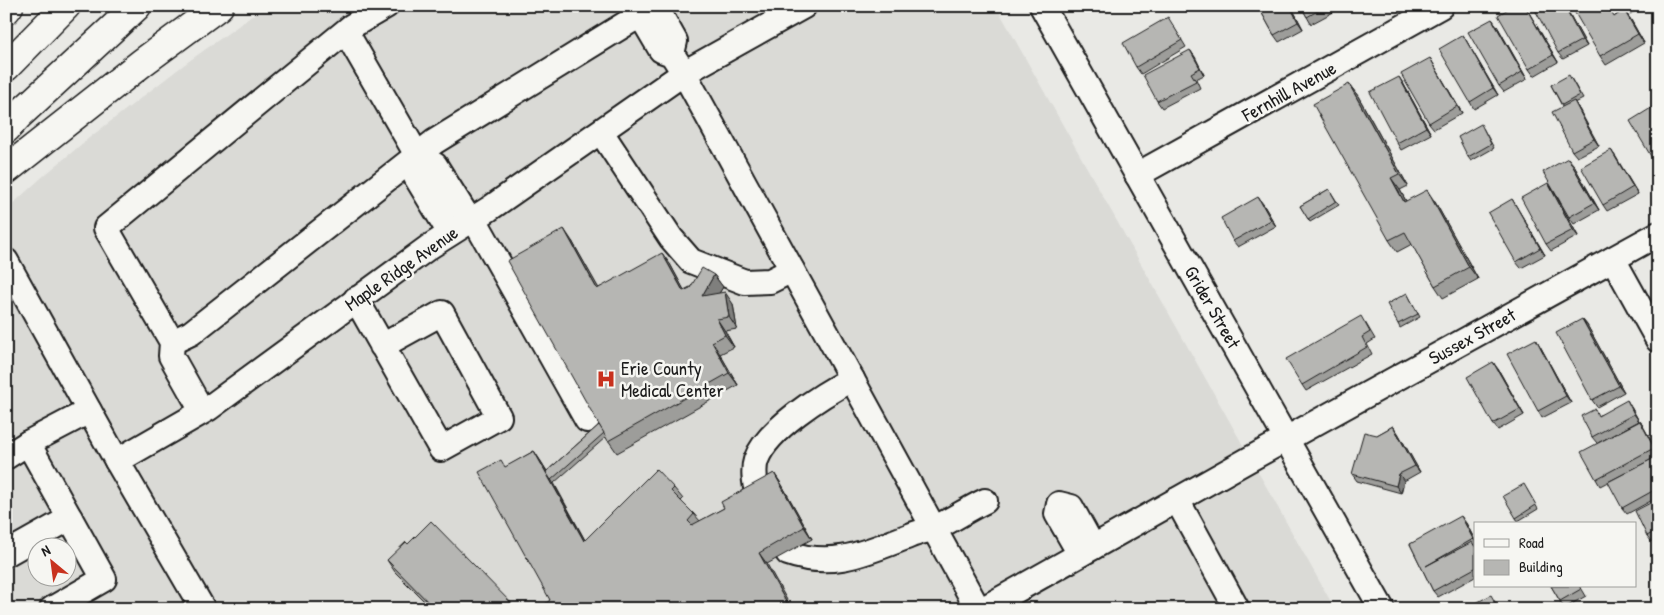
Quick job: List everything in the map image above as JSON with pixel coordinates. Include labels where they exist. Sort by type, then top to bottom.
[{"type":"highway","points":[[6,10],[9,6]]},
{"type":"highway","points":[[6,67],[66,6]]},
{"type":"highway","points":[[6,129],[137,6]]},
{"type":"highway","points":[[6,170],[136,68],[219,6]]},
{"type":"street","points":[[209,407],[185,348],[172,342],[106,228],[346,32],[386,6]]},
{"type":"street","name":"Maple Ridge Avenue","points":[[117,461],[209,407],[356,299],[600,132],[678,64],[804,6]]},
{"type":"street","name":"Grider Street","points":[[1042,6],[1382,609]]},
{"type":"street","name":"Fernhill Avenue","points":[[1137,175],[1441,6]]},
{"type":"street","points":[[172,342],[191,333],[434,142],[651,10],[661,50],[678,64],[978,609]]},
{"type":"street","points":[[346,32],[417,155],[435,165],[465,225],[587,420]]},
{"type":"street","points":[[600,132],[671,238],[691,261],[745,282],[770,282],[792,270]]},
{"type":"street","name":"Sussex Street","points":[[983,609],[1287,438],[1658,234]]},
{"type":"street","points":[[1613,259],[1658,340]]},
{"type":"street","points":[[6,261],[117,461],[203,609]]},
{"type":"street","points":[[356,299],[382,346],[441,449],[499,417],[442,313],[382,346]]},
{"type":"street","points":[[758,498],[754,481],[755,461],[762,449],[791,418],[826,392],[852,379]]},
{"type":"street","points":[[6,457],[28,443],[89,411]]},
{"type":"street","points":[[28,443],[104,579],[52,609]]},
{"type":"street","points":[[788,553],[803,558],[844,559],[934,528],[985,500]]},
{"type":"street","points":[[1059,504],[1057,514],[1086,551]]},
{"type":"street","points":[[1170,504],[1191,558],[1232,599]]},
{"type":"street","points":[[6,554],[70,518]]},
{"type":"shaded area","name":"Erie County Medical Center","points":[[266,6],[996,6],[1335,609],[6,609],[6,210],[89,138],[185,64]]},
{"type":"building","points":[[1258,6],[1290,6],[1298,22],[1274,35]]},
{"type":"building","points":[[1301,6],[1326,6],[1307,17]]},
{"type":"building","points":[[1513,6],[1525,6],[1553,55],[1529,69],[1498,15]]},
{"type":"building","points":[[1533,6],[1564,6],[1582,40],[1558,53]]},
{"type":"building","points":[[1571,6],[1608,6],[1614,17],[1624,10],[1638,34],[1600,56]]},
{"type":"building","points":[[1168,17],[1182,40],[1136,67],[1123,43]]},
{"type":"building","points":[[1492,19],[1522,72],[1499,86],[1468,32]]},
{"type":"building","points":[[1463,35],[1493,88],[1470,102],[1439,49]]},
{"type":"building","points":[[1190,50],[1200,68],[1191,73],[1196,81],[1157,101],[1143,75]]},
{"type":"building","points":[[1430,58],[1457,106],[1429,123],[1401,74]]},
{"type":"building","points":[[1569,75],[1580,95],[1562,105],[1551,85]]},
{"type":"building","points":[[1399,77],[1426,127],[1397,143],[1370,92]]},
{"type":"building","points":[[1349,84],[1399,174],[1391,178],[1404,202],[1427,190],[1469,267],[1435,286],[1405,232],[1389,240],[1313,104]]},
{"type":"building","points":[[1574,101],[1594,139],[1572,151],[1552,112]]},
{"type":"building","points":[[1656,105],[1658,107],[1658,168],[1630,121]]},
{"type":"building","points":[[1481,124],[1491,144],[1468,157],[1458,137]]},
{"type":"building","points":[[1611,150],[1633,187],[1603,205],[1581,167]]},
{"type":"building","points":[[1568,158],[1594,203],[1569,217],[1543,172]]},
{"type":"building","points":[[1548,183],[1573,230],[1546,244],[1521,198]]},
{"type":"building","points":[[1329,189],[1336,201],[1308,219],[1300,206]]},
{"type":"building","points":[[1258,197],[1271,220],[1233,241],[1221,218]]},
{"type":"building","points":[[1512,199],[1540,248],[1516,262],[1488,213]]},
{"type":"building","points":[[564,229],[597,289],[662,253],[683,291],[690,288],[702,268],[714,275],[702,296],[725,292],[729,317],[717,319],[725,335],[712,342],[729,373],[608,441],[507,261]]},
{"type":"building","points":[[1407,293],[1418,314],[1398,324],[1387,304]]},
{"type":"building","points":[[1361,316],[1370,332],[1362,337],[1367,347],[1302,385],[1286,359]]},
{"type":"building","points":[[1582,319],[1619,386],[1592,400],[1556,333]]},
{"type":"building","points":[[1536,339],[1566,396],[1538,411],[1507,354]]},
{"type":"building","points":[[1493,362],[1520,409],[1493,424],[1467,377]]},
{"type":"building","points":[[1627,400],[1634,414],[1592,437],[1581,416],[1595,409],[1598,416]]},
{"type":"building","points":[[1640,421],[1654,448],[1596,479],[1581,452]]},
{"type":"building","points":[[599,425],[604,433],[551,480],[546,472]]},
{"type":"building","points":[[1393,426],[1415,466],[1399,474],[1396,486],[1352,474],[1364,432],[1377,435]]},
{"type":"building","points":[[534,451],[584,541],[656,469],[674,488],[671,491],[694,514],[688,521],[692,525],[724,508],[721,502],[774,473],[804,527],[759,553],[790,609],[539,609],[550,600],[479,472],[501,460],[505,467]]},
{"type":"building","points":[[1658,456],[1658,488],[1622,508],[1608,482]]},
{"type":"building","points":[[1524,484],[1536,505],[1516,518],[1503,496]]},
{"type":"building","points":[[1658,499],[1658,530],[1647,536],[1635,511]]},
{"type":"building","points":[[1461,516],[1473,539],[1426,566],[1472,542],[1474,545],[1474,569],[1433,591],[1410,544]]},
{"type":"building","points":[[431,521],[517,609],[435,609],[387,560],[406,542],[408,544]]},
{"type":"building","points":[[1658,543],[1658,551],[1654,545]]},
{"type":"building","points":[[1552,588],[1581,589],[1560,601]]},
{"type":"building","points":[[1491,595],[1499,609],[1465,609]]},
{"type":"place","name":"Erie County Medical Center","points":[[606,379]]}]
